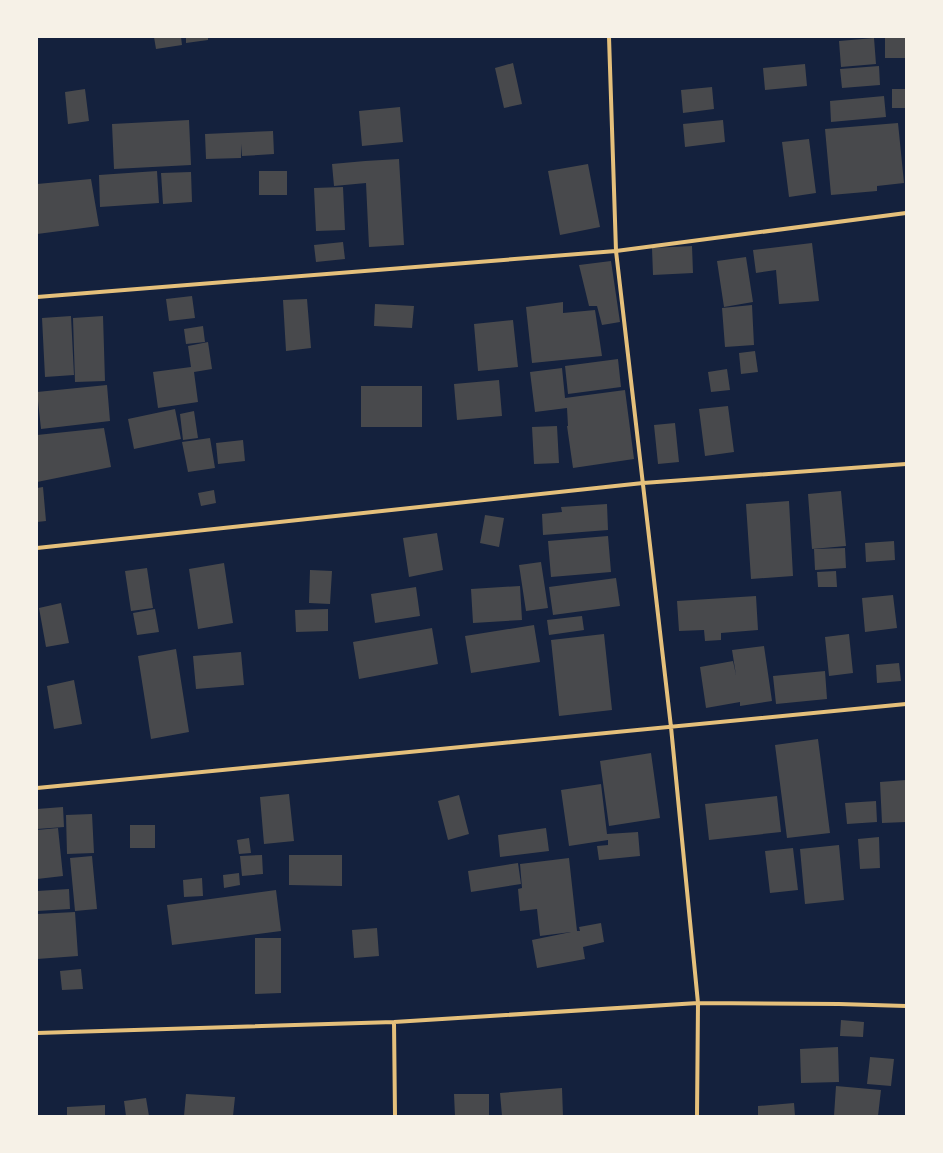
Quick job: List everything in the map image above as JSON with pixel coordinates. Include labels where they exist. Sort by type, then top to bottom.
[{"type":"street","points":[[609,37],[616,251],[671,727],[698,1003],[697,1116]]},
{"type":"street","points":[[37,297],[616,251],[906,213]]},
{"type":"street","points":[[37,548],[643,483],[906,464]]},
{"type":"street","points":[[37,788],[906,704]]},
{"type":"street","points":[[37,1033],[394,1022],[698,1003],[906,1006]]},
{"type":"street","points":[[394,1022],[394,1116]]},
{"type":"building","points":[[154,37],[181,37],[182,45],[156,49]]},
{"type":"building","points":[[186,37],[208,37],[208,40],[186,43]]},
{"type":"building","points":[[885,37],[906,37],[906,58],[885,58]]},
{"type":"building","points":[[874,38],[876,64],[841,67],[839,41]]},
{"type":"building","points":[[513,63],[522,104],[504,108],[495,68]]},
{"type":"building","points":[[805,64],[807,86],[765,90],[763,68]]},
{"type":"building","points":[[879,66],[880,85],[842,88],[840,69]]},
{"type":"building","points":[[712,87],[714,109],[683,113],[681,90]]},
{"type":"building","points":[[85,89],[89,121],[68,124],[65,92]]},
{"type":"building","points":[[892,89],[906,89],[906,108],[892,108]]},
{"type":"building","points":[[884,96],[886,117],[831,122],[830,101]]},
{"type":"building","points":[[400,107],[403,142],[362,146],[359,111]]},
{"type":"building","points":[[189,120],[191,165],[114,169],[112,124]]},
{"type":"building","points":[[723,120],[725,142],[685,147],[683,124]]},
{"type":"building","points":[[898,123],[904,183],[877,186],[877,191],[831,195],[825,129]]},
{"type":"building","points":[[273,131],[274,154],[242,156],[241,144],[241,158],[206,159],[205,134]]},
{"type":"building","points":[[809,139],[816,193],[789,197],[782,142]]},
{"type":"building","points":[[399,159],[404,245],[369,247],[366,183],[334,186],[332,164]]},
{"type":"building","points":[[588,164],[600,227],[560,235],[548,171]]},
{"type":"building","points":[[157,171],[159,203],[100,207],[99,175]]},
{"type":"building","points":[[259,171],[287,171],[287,195],[259,195]]},
{"type":"building","points":[[191,172],[192,202],[163,204],[161,173]]},
{"type":"building","points":[[91,179],[99,226],[37,234],[37,184]]},
{"type":"building","points":[[343,187],[345,230],[316,231],[314,188]]},
{"type":"building","points":[[343,242],[345,259],[316,262],[314,245]]},
{"type":"building","points":[[812,243],[819,301],[779,304],[776,270],[756,273],[753,250]]},
{"type":"building","points":[[692,246],[693,273],[653,275],[652,248]]},
{"type":"building","points":[[746,257],[753,302],[724,307],[717,261]]},
{"type":"building","points":[[611,261],[620,322],[602,325],[597,306],[589,306],[579,265]]},
{"type":"building","points":[[192,296],[195,318],[169,321],[166,299]]},
{"type":"building","points":[[307,299],[311,348],[286,351],[283,300]]},
{"type":"building","points":[[563,302],[563,313],[595,310],[602,356],[532,363],[526,307]]},
{"type":"building","points":[[375,304],[414,306],[412,328],[374,326]]},
{"type":"building","points":[[752,305],[754,345],[725,347],[722,308]]},
{"type":"building","points":[[71,316],[74,375],[45,377],[42,318]]},
{"type":"building","points":[[103,316],[105,381],[75,382],[73,318]]},
{"type":"building","points":[[513,320],[518,367],[478,371],[474,324]]},
{"type":"building","points":[[203,326],[205,342],[186,344],[184,329]]},
{"type":"building","points":[[208,342],[212,369],[194,372],[198,402],[158,408],[153,372],[191,367],[188,346]]},
{"type":"building","points":[[755,351],[758,372],[741,374],[739,353]]},
{"type":"building","points":[[618,359],[621,387],[568,394],[565,366]]},
{"type":"building","points":[[562,368],[565,398],[625,390],[634,459],[573,468],[567,426],[567,408],[535,412],[530,372]]},
{"type":"building","points":[[727,369],[730,390],[711,392],[708,372]]},
{"type":"building","points":[[499,380],[502,416],[457,420],[454,384]]},
{"type":"building","points":[[107,385],[110,421],[41,429],[37,392]]},
{"type":"building","points":[[361,386],[422,386],[422,427],[361,427]]},
{"type":"building","points":[[728,406],[734,452],[705,456],[699,409]]},
{"type":"building","points":[[175,409],[181,439],[134,449],[128,419]]},
{"type":"building","points":[[194,411],[198,438],[183,440],[180,414]]},
{"type":"building","points":[[675,423],[679,462],[658,464],[654,425]]},
{"type":"building","points":[[557,426],[559,463],[534,464],[532,427]]},
{"type":"building","points":[[104,428],[111,467],[37,482],[37,435]]},
{"type":"building","points":[[210,438],[215,468],[188,472],[182,442]]},
{"type":"building","points":[[243,440],[245,461],[218,464],[216,443]]},
{"type":"building","points":[[43,487],[46,521],[37,522],[37,488]]},
{"type":"building","points":[[214,490],[216,503],[201,506],[198,493]]},
{"type":"building","points":[[841,491],[846,546],[812,549],[808,494]]},
{"type":"building","points":[[789,501],[793,576],[751,579],[746,504]]},
{"type":"building","points":[[607,504],[608,530],[543,535],[542,514],[562,512],[561,507]]},
{"type":"building","points":[[485,515],[504,518],[499,547],[480,543]]},
{"type":"building","points":[[437,533],[443,570],[409,577],[403,538]]},
{"type":"building","points":[[608,536],[611,572],[551,577],[548,541]]},
{"type":"building","points":[[894,541],[895,560],[866,562],[865,543]]},
{"type":"building","points":[[845,548],[846,568],[815,570],[814,549]]},
{"type":"building","points":[[541,562],[548,608],[526,611],[519,565]]},
{"type":"building","points":[[224,563],[233,623],[198,629],[189,569]]},
{"type":"building","points":[[147,568],[153,608],[131,611],[125,571]]},
{"type":"building","points":[[310,570],[332,571],[330,604],[309,603]]},
{"type":"building","points":[[836,571],[837,587],[818,587],[817,572]]},
{"type":"building","points":[[616,578],[620,606],[553,615],[549,587]]},
{"type":"building","points":[[520,586],[522,620],[473,623],[471,589]]},
{"type":"building","points":[[416,587],[420,616],[375,623],[371,594]]},
{"type":"building","points":[[893,595],[897,628],[865,632],[862,598]]},
{"type":"building","points":[[756,596],[758,630],[721,633],[721,640],[705,641],[704,630],[679,631],[677,601]]},
{"type":"building","points":[[61,603],[69,643],[46,647],[39,608]]},
{"type":"building","points":[[155,609],[159,632],[137,635],[133,613]]},
{"type":"building","points":[[328,609],[328,631],[296,632],[295,610]]},
{"type":"building","points":[[582,616],[584,630],[549,635],[547,620]]},
{"type":"building","points":[[534,625],[540,662],[471,673],[465,636]]},
{"type":"building","points":[[432,628],[438,664],[359,679],[353,642]]},
{"type":"building","points":[[604,634],[612,710],[559,716],[551,640]]},
{"type":"building","points":[[849,634],[853,673],[829,676],[825,637]]},
{"type":"building","points":[[764,646],[772,701],[740,706],[740,702],[706,708],[700,667],[733,661],[736,675],[732,650]]},
{"type":"building","points":[[176,649],[189,732],[151,739],[138,656]]},
{"type":"building","points":[[241,652],[244,685],[196,689],[193,656]]},
{"type":"building","points":[[899,663],[901,681],[877,683],[876,665]]},
{"type":"building","points":[[825,671],[827,699],[776,704],[773,676]]},
{"type":"building","points":[[74,680],[82,724],[54,729],[47,686]]},
{"type":"building","points":[[818,739],[830,833],[787,838],[775,745]]},
{"type":"building","points":[[651,753],[660,818],[609,826],[600,761]]},
{"type":"building","points":[[906,780],[906,822],[882,823],[880,782]]},
{"type":"building","points":[[601,784],[607,834],[638,832],[640,856],[599,860],[597,846],[608,845],[608,840],[569,846],[561,790]]},
{"type":"building","points":[[289,794],[294,841],[264,844],[260,797]]},
{"type":"building","points":[[459,795],[469,834],[448,840],[438,801]]},
{"type":"building","points":[[777,796],[781,832],[709,840],[705,804]]},
{"type":"building","points":[[876,801],[877,822],[847,824],[845,803]]},
{"type":"building","points":[[63,807],[64,827],[37,829],[37,809]]},
{"type":"building","points":[[92,814],[94,853],[67,854],[66,815]]},
{"type":"building","points":[[130,825],[155,825],[155,848],[130,848]]},
{"type":"building","points":[[58,828],[63,876],[37,879],[37,830]]},
{"type":"building","points":[[546,828],[549,851],[500,857],[498,835]]},
{"type":"building","points":[[879,837],[880,868],[860,869],[858,839]]},
{"type":"building","points":[[249,838],[251,853],[239,854],[237,840]]},
{"type":"building","points":[[839,845],[844,900],[805,904],[800,849]]},
{"type":"building","points":[[793,848],[798,890],[770,893],[765,851]]},
{"type":"building","points":[[262,855],[263,874],[242,876],[240,856]]},
{"type":"building","points":[[289,855],[342,855],[342,886],[289,885]]},
{"type":"building","points":[[92,856],[97,909],[75,911],[70,858]]},
{"type":"building","points":[[569,858],[577,931],[580,931],[579,927],[601,923],[604,942],[583,947],[585,959],[537,968],[532,940],[571,932],[540,936],[537,909],[520,911],[518,889],[522,888],[520,864]]},
{"type":"building","points":[[518,863],[521,884],[471,892],[468,871]]},
{"type":"building","points":[[239,873],[240,885],[224,888],[223,875]]},
{"type":"building","points":[[202,878],[203,896],[184,897],[183,880]]},
{"type":"building","points":[[69,889],[70,909],[37,911],[37,891]]},
{"type":"building","points":[[276,890],[281,931],[172,945],[167,905]]},
{"type":"building","points":[[75,912],[78,956],[37,959],[37,914]]},
{"type":"building","points":[[377,928],[379,956],[354,958],[352,930]]},
{"type":"building","points":[[255,938],[281,938],[281,993],[255,994]]},
{"type":"building","points":[[81,969],[83,989],[62,990],[60,971]]},
{"type":"building","points":[[841,1020],[864,1022],[863,1037],[840,1036]]},
{"type":"building","points":[[838,1047],[839,1082],[801,1083],[800,1049]]},
{"type":"building","points":[[870,1057],[894,1059],[891,1086],[867,1084]]},
{"type":"building","points":[[836,1086],[881,1090],[878,1116],[834,1116]]},
{"type":"building","points":[[562,1088],[563,1116],[502,1116],[500,1093]]},
{"type":"building","points":[[186,1094],[235,1097],[233,1116],[184,1116]]},
{"type":"building","points":[[454,1094],[489,1094],[489,1116],[455,1116]]},
{"type":"building","points":[[146,1098],[149,1116],[126,1116],[124,1101]]},
{"type":"building","points":[[794,1103],[795,1116],[758,1116],[758,1106]]},
{"type":"building","points":[[105,1105],[105,1116],[67,1116],[67,1107]]}]
